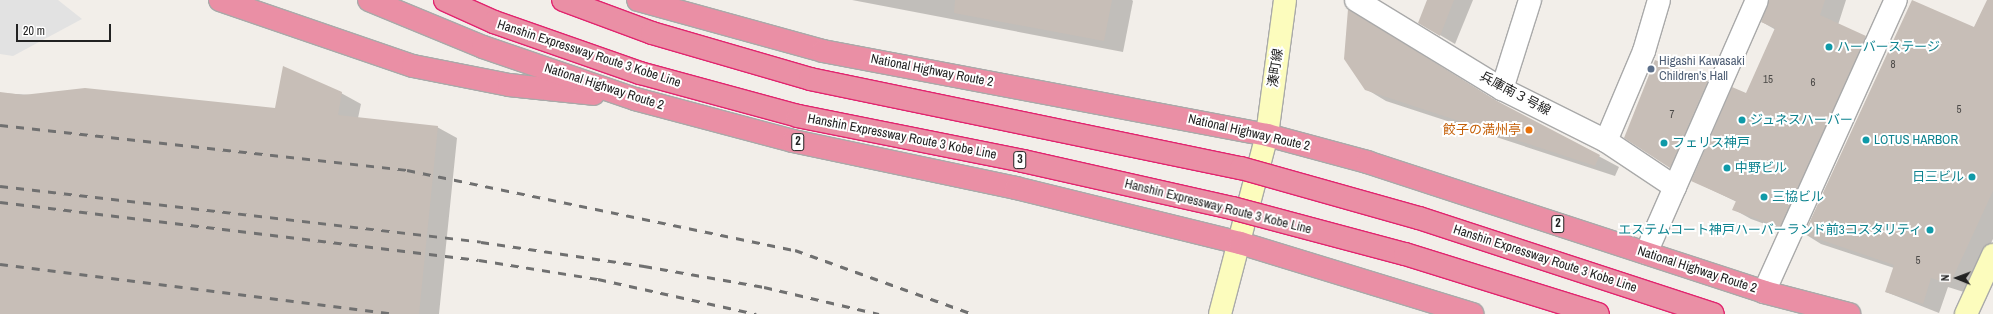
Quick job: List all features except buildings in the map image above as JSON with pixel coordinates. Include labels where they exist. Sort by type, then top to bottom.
[{"type":"highway","points":[[220,0],[413,66],[509,85],[635,99]]},
{"type":"highway","name":"National Highway Route 2","points":[[369,0],[482,46],[635,99],[793,141],[1016,188],[1240,243],[1472,314]]},
{"type":"highway","name":"Hanshin Expressway Route 3 Kobe Line","points":[[445,0],[494,22],[648,75],[798,116],[1023,160],[1232,208],[1405,254],[1598,314]]},
{"type":"highway","name":"Hanshin Expressway Route 3 Kobe Line","points":[[562,0],[652,33],[810,78],[1241,168],[1419,218],[1713,314]]},
{"type":"highway","name":"National Highway Route 2","points":[[638,0],[824,51],[1267,135],[1367,162],[1764,292],[1849,314]]},
{"type":"street","name":"湊町線","points":[[1240,243],[1267,135],[1285,0]]},
{"type":"street","name":"兵庫南３号線","points":[[1356,0],[1502,89],[1606,141],[1675,187]]},
{"type":"street","points":[[1502,89],[1530,0]]},
{"type":"street","points":[[1606,141],[1644,51],[1659,0]]},
{"type":"street","points":[[1646,253],[1758,0]]},
{"type":"street","points":[[1764,292],[1896,0]]},
{"type":"street","points":[[1220,314],[1240,243]]},
{"type":"street","points":[[1966,314],[1993,255]]},
{"type":"shaded area","points":[[0,0],[58,0],[82,19],[13,56],[0,54]]},
{"type":"railway","points":[[0,125],[407,170],[795,250],[973,314]]},
{"type":"railway","points":[[0,186],[481,242],[644,266],[764,287],[879,314]]},
{"type":"railway","points":[[0,202],[479,260],[598,279],[756,314]]},
{"type":"railway","points":[[0,264],[396,314]]},
{"type":"place","name":"ハーバーステージ","points":[[1829,47]]},
{"type":"place","name":"Higashi Kawasaki Children's Hall","points":[[1651,69]]},
{"type":"place","name":"ジュネスハーバー","points":[[1742,120]]},
{"type":"place","name":"餃子の満州亭","points":[[1529,130]]},
{"type":"place","name":"LOTUS HARBOR","points":[[1866,140]]},
{"type":"place","name":"フェリス神戸","points":[[1664,143]]},
{"type":"place","name":"中野ビル","points":[[1727,168]]},
{"type":"place","name":"日三ビル","points":[[1972,177]]},
{"type":"place","name":"三協ビル","points":[[1764,197]]},
{"type":"place","name":"エステムコート神戸ハーバーランド前3コスタリティ","points":[[1930,230]]}]
